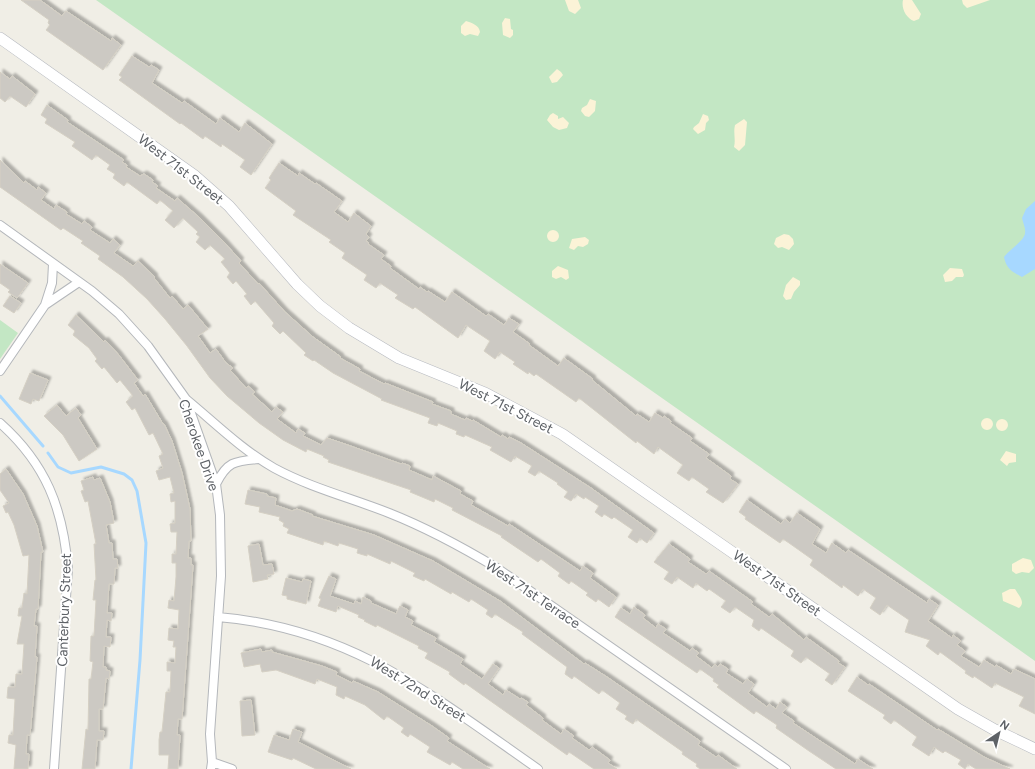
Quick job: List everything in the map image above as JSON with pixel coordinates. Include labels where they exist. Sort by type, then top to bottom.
[{"type":"street","name":"West 71st Street","points":[[0,38],[195,176],[229,206],[297,284],[320,306],[349,328],[400,358],[485,393],[526,413],[562,434],[958,709],[994,730],[1035,749]]},
{"type":"street","name":"Cherokee Drive","points":[[0,225],[79,282],[124,320],[148,346],[186,399],[216,484],[222,556],[210,734],[211,765]]},
{"type":"street","points":[[0,371],[45,305],[52,283],[53,264]]},
{"type":"street","points":[[45,305],[79,282]]},
{"type":"street","name":"West 71st Terrace","points":[[186,399],[258,459],[322,490],[390,513],[460,546],[497,568],[786,769]]},
{"type":"street","name":"Canterbury Street","points":[[0,423],[26,450],[42,472],[53,494],[66,539],[68,569],[54,769]]},
{"type":"street","points":[[216,484],[223,470],[239,460],[258,459]]},
{"type":"street","name":"West 72nd Street","points":[[218,617],[260,622],[300,632],[334,643],[369,658],[429,693],[538,769]]},
{"type":"street","points":[[211,765],[232,769]]},
{"type":"green space","points":[[96,0],[1035,0],[1035,661],[942,595]]},
{"type":"green space","points":[[0,320],[18,333],[0,359]]},
{"type":"sand","points":[[565,0],[578,0],[581,8],[575,14],[569,11]]},
{"type":"sand","points":[[903,0],[912,0],[921,14],[919,19],[914,21],[906,15],[903,9]]},
{"type":"sand","points":[[962,0],[990,0],[967,8],[963,4]]},
{"type":"sand","points":[[505,18],[510,19],[511,29],[513,30],[513,35],[510,38],[503,35],[502,23]]},
{"type":"sand","points":[[466,21],[478,28],[480,32],[478,36],[470,34],[465,36],[461,33],[461,26]]},
{"type":"sand","points":[[557,69],[563,75],[557,82],[552,83],[549,77]]},
{"type":"sand","points":[[590,99],[596,101],[595,111],[589,117],[585,116],[581,111]]},
{"type":"sand","points":[[553,113],[558,116],[558,119],[563,117],[569,123],[567,128],[559,130],[553,127],[547,120]]},
{"type":"sand","points":[[703,114],[708,116],[709,120],[706,123],[705,130],[698,134],[693,129],[699,123]]},
{"type":"sand","points":[[744,119],[747,122],[745,145],[739,151],[734,147],[734,128],[735,125]]},
{"type":"sand","points":[[553,230],[557,232],[559,236],[557,240],[553,242],[549,240],[547,236],[549,232]]},
{"type":"sand","points":[[784,234],[789,235],[793,239],[794,244],[789,250],[782,247],[778,248],[774,244],[776,238]]},
{"type":"sand","points":[[585,237],[589,240],[588,244],[583,247],[578,246],[574,250],[569,248],[572,239]]},
{"type":"sand","points":[[558,266],[568,270],[569,278],[566,280],[561,277],[556,279],[552,277],[552,271]]},
{"type":"sand","points":[[950,268],[962,269],[964,275],[963,277],[956,277],[952,281],[945,282],[943,275]]},
{"type":"sand","points":[[793,277],[800,281],[800,285],[794,292],[791,299],[786,300],[783,296],[786,285]]},
{"type":"sand","points":[[985,418],[989,418],[993,424],[989,430],[985,430],[981,426],[981,422]]},
{"type":"sand","points":[[1002,419],[1006,421],[1008,425],[1006,429],[1002,431],[998,429],[996,425],[998,421]]},
{"type":"sand","points":[[1006,451],[1016,454],[1016,462],[1009,463],[1007,466],[1000,460]]},
{"type":"sand","points":[[1023,558],[1031,560],[1034,568],[1029,573],[1022,572],[1016,574],[1012,571],[1012,564]]},
{"type":"sand","points":[[1010,589],[1015,589],[1022,601],[1019,608],[1003,601],[1002,593]]},
{"type":"water","points":[[1035,201],[1035,269],[1022,277],[1010,269],[1006,264],[1004,257],[1020,242],[1024,236],[1025,230],[1022,218],[1026,209]]},
{"type":"building","points":[[21,0],[40,0],[62,16],[66,11],[111,41],[112,38],[121,45],[103,70],[46,30],[50,25],[48,23],[49,20]]},
{"type":"building","points":[[132,56],[149,67],[151,65],[159,70],[152,83],[182,103],[184,101],[216,124],[220,118],[239,132],[245,123],[272,144],[251,175],[240,167],[245,160],[222,144],[221,147],[205,136],[203,139],[119,80],[122,77],[119,75]]},
{"type":"building","points":[[0,72],[10,79],[12,76],[35,94],[26,107],[10,96],[5,102],[0,98]]},
{"type":"building","points":[[47,105],[68,120],[67,122],[124,160],[122,162],[127,165],[126,167],[140,176],[144,174],[153,180],[152,182],[158,186],[156,188],[175,201],[177,198],[223,241],[241,261],[239,263],[285,312],[313,337],[341,357],[340,358],[360,369],[359,371],[384,384],[385,383],[433,402],[432,404],[451,411],[451,414],[465,420],[466,418],[472,421],[473,420],[501,437],[502,435],[508,439],[509,437],[521,443],[591,488],[654,533],[647,543],[640,538],[637,543],[628,537],[633,530],[614,517],[612,519],[604,514],[602,517],[595,512],[599,506],[585,497],[584,499],[576,494],[571,501],[564,497],[568,492],[557,484],[558,483],[539,471],[535,476],[528,472],[532,466],[515,456],[511,462],[490,450],[492,447],[465,435],[464,437],[456,434],[457,431],[438,423],[437,426],[428,423],[430,418],[381,400],[382,399],[333,373],[304,355],[306,353],[283,331],[280,334],[272,326],[274,323],[255,301],[251,305],[244,296],[247,294],[236,281],[233,284],[227,277],[230,273],[221,262],[225,259],[210,245],[205,250],[196,242],[200,237],[196,234],[198,232],[183,218],[174,228],[165,220],[173,211],[160,200],[157,204],[127,182],[124,186],[113,178],[115,174],[107,169],[110,165],[96,155],[92,160],[72,146],[75,142],[45,123],[47,119],[41,115]]},
{"type":"building","points":[[0,160],[24,183],[25,181],[37,190],[38,187],[46,193],[41,200],[54,209],[56,205],[67,212],[66,214],[82,224],[84,221],[92,227],[90,230],[110,243],[113,239],[120,245],[114,253],[133,266],[138,261],[155,277],[154,278],[170,298],[172,296],[183,309],[188,305],[208,329],[198,336],[210,353],[216,349],[226,363],[233,368],[230,370],[246,388],[248,386],[255,392],[252,394],[272,412],[276,407],[283,412],[277,419],[296,433],[298,429],[305,433],[303,436],[321,445],[327,438],[401,464],[402,463],[410,466],[409,470],[432,480],[433,476],[461,491],[460,494],[473,501],[471,505],[508,526],[509,524],[580,571],[583,566],[593,573],[590,578],[616,597],[609,607],[598,599],[596,602],[586,595],[588,593],[571,581],[569,584],[558,576],[560,573],[541,559],[538,562],[501,537],[502,536],[452,510],[453,508],[435,499],[434,502],[410,492],[411,490],[328,462],[329,460],[323,457],[324,456],[307,449],[306,452],[283,440],[259,423],[227,396],[210,378],[187,346],[147,299],[123,277],[98,259],[100,256],[81,243],[83,241],[63,228],[61,230],[0,187]]},
{"type":"building","points":[[279,163],[298,176],[299,173],[315,184],[316,183],[342,201],[334,212],[348,222],[354,213],[371,226],[366,234],[369,237],[366,241],[369,243],[368,244],[384,255],[381,259],[391,266],[390,268],[419,289],[420,287],[427,292],[428,291],[445,302],[452,292],[486,316],[488,314],[504,325],[509,318],[519,324],[513,332],[530,344],[529,345],[558,366],[564,358],[593,379],[592,380],[636,416],[637,414],[649,422],[655,413],[663,418],[664,416],[671,421],[670,423],[692,438],[690,441],[709,454],[706,458],[731,476],[730,479],[738,484],[723,503],[706,492],[709,489],[692,477],[689,481],[677,473],[683,465],[658,447],[654,454],[637,441],[636,443],[579,398],[576,402],[536,374],[534,376],[529,372],[528,374],[513,364],[515,362],[500,352],[495,359],[484,351],[490,341],[466,325],[458,338],[415,307],[413,309],[395,298],[398,295],[380,283],[376,288],[364,280],[367,275],[342,258],[345,253],[329,242],[331,240],[293,215],[296,211],[265,188],[271,180],[269,178]]},
{"type":"building","points":[[0,264],[28,283],[17,298],[8,292],[10,290],[0,283]]},
{"type":"building","points":[[10,296],[21,303],[14,313],[3,306]]},
{"type":"building","points":[[76,315],[104,342],[105,340],[138,380],[134,383],[143,396],[145,394],[164,424],[172,441],[182,473],[190,509],[191,541],[189,541],[188,558],[191,558],[191,565],[193,565],[182,719],[178,719],[177,735],[180,735],[178,769],[168,769],[169,755],[159,755],[159,740],[160,732],[162,732],[166,692],[170,692],[171,671],[167,671],[167,662],[175,663],[176,647],[173,647],[174,641],[168,640],[169,628],[178,629],[179,610],[168,608],[169,600],[174,601],[176,577],[176,563],[172,563],[172,554],[176,554],[177,532],[171,532],[170,524],[175,523],[175,501],[171,502],[170,494],[174,493],[170,477],[159,480],[156,471],[163,468],[159,456],[163,454],[153,433],[149,435],[135,408],[132,410],[126,402],[133,396],[120,380],[117,383],[104,367],[102,369],[95,361],[97,359],[89,348],[73,335],[75,331],[68,325]]},
{"type":"building","points":[[30,373],[48,380],[39,401],[33,399],[31,404],[19,399]]},
{"type":"building","points":[[57,405],[66,416],[76,408],[81,415],[78,418],[97,449],[79,461],[63,435],[44,416]]},
{"type":"building","points":[[6,469],[23,494],[37,526],[43,552],[41,552],[38,609],[36,609],[34,626],[37,626],[35,657],[37,657],[30,735],[27,735],[26,754],[29,754],[28,769],[14,769],[16,745],[8,743],[9,735],[13,735],[15,699],[7,698],[8,687],[15,687],[16,674],[22,674],[24,644],[17,644],[22,616],[18,616],[19,608],[22,608],[24,593],[27,594],[29,555],[23,556],[14,525],[8,512],[6,513],[3,506],[9,503],[0,490],[0,474]]},
{"type":"building","points":[[93,477],[94,480],[100,478],[110,502],[114,523],[106,525],[109,543],[112,543],[113,559],[117,559],[118,568],[115,568],[114,584],[109,584],[107,613],[112,613],[111,621],[107,620],[106,637],[111,637],[110,647],[104,646],[103,667],[106,667],[106,670],[110,671],[109,679],[106,678],[103,709],[99,709],[99,731],[104,731],[103,740],[97,740],[95,769],[82,769],[86,729],[88,730],[89,679],[91,679],[93,662],[90,661],[91,636],[94,636],[96,600],[93,600],[96,580],[94,544],[96,544],[88,501],[85,502],[81,491],[84,490],[81,481]]},
{"type":"building","points":[[248,490],[267,494],[267,496],[276,498],[275,505],[292,511],[297,509],[313,515],[312,516],[374,535],[433,561],[500,601],[584,664],[585,663],[607,677],[700,741],[698,745],[716,757],[718,755],[737,769],[700,769],[696,766],[697,764],[682,754],[683,752],[636,719],[633,724],[625,719],[627,716],[616,709],[620,703],[602,690],[599,694],[574,676],[572,679],[565,674],[567,667],[522,634],[523,632],[495,614],[492,618],[486,614],[488,610],[471,599],[469,602],[452,592],[451,594],[425,579],[424,581],[413,576],[415,573],[391,561],[390,564],[367,554],[367,556],[357,553],[358,549],[339,543],[338,546],[324,541],[323,545],[287,533],[289,529],[283,526],[284,523],[279,520],[280,517],[259,512],[260,507],[245,504]]},
{"type":"building","points":[[747,500],[781,524],[785,519],[790,523],[797,513],[820,529],[812,544],[826,553],[832,543],[846,553],[848,550],[927,603],[929,599],[938,605],[928,621],[952,638],[953,635],[961,641],[957,645],[965,651],[961,656],[979,667],[984,660],[1011,674],[1014,669],[1035,679],[1035,714],[1019,706],[1024,697],[995,683],[992,688],[974,676],[973,678],[965,673],[966,671],[940,652],[938,655],[926,646],[930,640],[905,632],[909,620],[887,605],[880,615],[870,608],[876,598],[863,589],[858,596],[843,585],[842,588],[810,565],[813,560],[783,539],[780,543],[745,519],[746,517],[739,512]]},
{"type":"building","points":[[259,544],[263,565],[272,564],[274,574],[267,575],[268,579],[253,582],[248,546]]},
{"type":"building","points":[[669,544],[690,559],[688,562],[706,574],[709,571],[753,602],[751,604],[769,617],[772,614],[804,640],[806,637],[839,661],[838,663],[845,667],[832,685],[825,680],[830,674],[806,657],[801,663],[791,656],[794,651],[761,628],[759,631],[752,626],[754,620],[735,607],[730,613],[721,607],[726,601],[709,589],[707,591],[696,583],[693,588],[677,577],[672,584],[664,579],[669,572],[654,562]]},
{"type":"building","points":[[329,576],[336,579],[330,596],[354,604],[355,601],[361,604],[363,597],[371,601],[371,603],[396,614],[400,606],[408,610],[405,617],[413,621],[411,625],[436,638],[434,642],[463,659],[460,664],[482,679],[493,664],[499,668],[488,684],[503,695],[506,690],[528,702],[526,705],[543,718],[542,720],[561,734],[564,729],[574,736],[572,738],[589,750],[592,747],[610,760],[608,763],[617,769],[594,769],[569,752],[567,755],[465,683],[464,685],[449,674],[450,672],[425,658],[428,653],[418,648],[419,646],[377,625],[376,627],[358,617],[359,615],[338,606],[336,612],[318,606],[321,599],[319,598]]},
{"type":"building","points":[[286,578],[302,582],[303,579],[311,581],[306,604],[287,599],[287,596],[282,595]]},
{"type":"building","points":[[634,607],[645,615],[643,618],[656,628],[658,624],[666,629],[663,633],[690,651],[692,648],[699,653],[696,656],[712,668],[715,664],[718,667],[720,664],[728,669],[726,673],[743,684],[747,679],[754,684],[748,693],[767,707],[769,704],[776,709],[780,702],[787,707],[782,713],[794,721],[793,723],[855,764],[858,759],[873,769],[836,769],[776,728],[777,725],[756,711],[754,714],[717,687],[719,685],[713,681],[714,679],[700,669],[697,673],[615,617],[621,608],[630,614]]},
{"type":"building","points":[[261,649],[262,652],[272,650],[272,652],[322,666],[337,672],[336,675],[352,683],[353,681],[378,692],[432,726],[449,738],[447,741],[490,769],[463,769],[452,762],[450,765],[427,752],[430,747],[410,734],[408,737],[401,732],[404,728],[387,716],[384,720],[365,705],[345,696],[344,699],[336,695],[337,687],[317,679],[315,684],[276,670],[262,672],[260,664],[244,667],[241,653]]},
{"type":"building","points":[[857,677],[937,730],[938,729],[984,757],[1010,769],[976,769],[968,764],[965,769],[958,764],[961,760],[945,751],[943,753],[934,747],[929,756],[912,745],[917,737],[894,720],[891,724],[883,718],[885,715],[848,691]]},
{"type":"building","points":[[251,700],[255,735],[242,736],[240,701]]},
{"type":"building","points":[[293,729],[302,732],[298,742],[351,769],[316,769],[293,758],[292,760],[268,752],[274,735],[289,740]]},
{"type":"waterway","points":[[0,396],[43,446]]},
{"type":"waterway","points":[[48,453],[58,467],[71,473],[101,467],[124,474],[132,480],[137,491],[146,543],[140,660],[131,769]]}]
